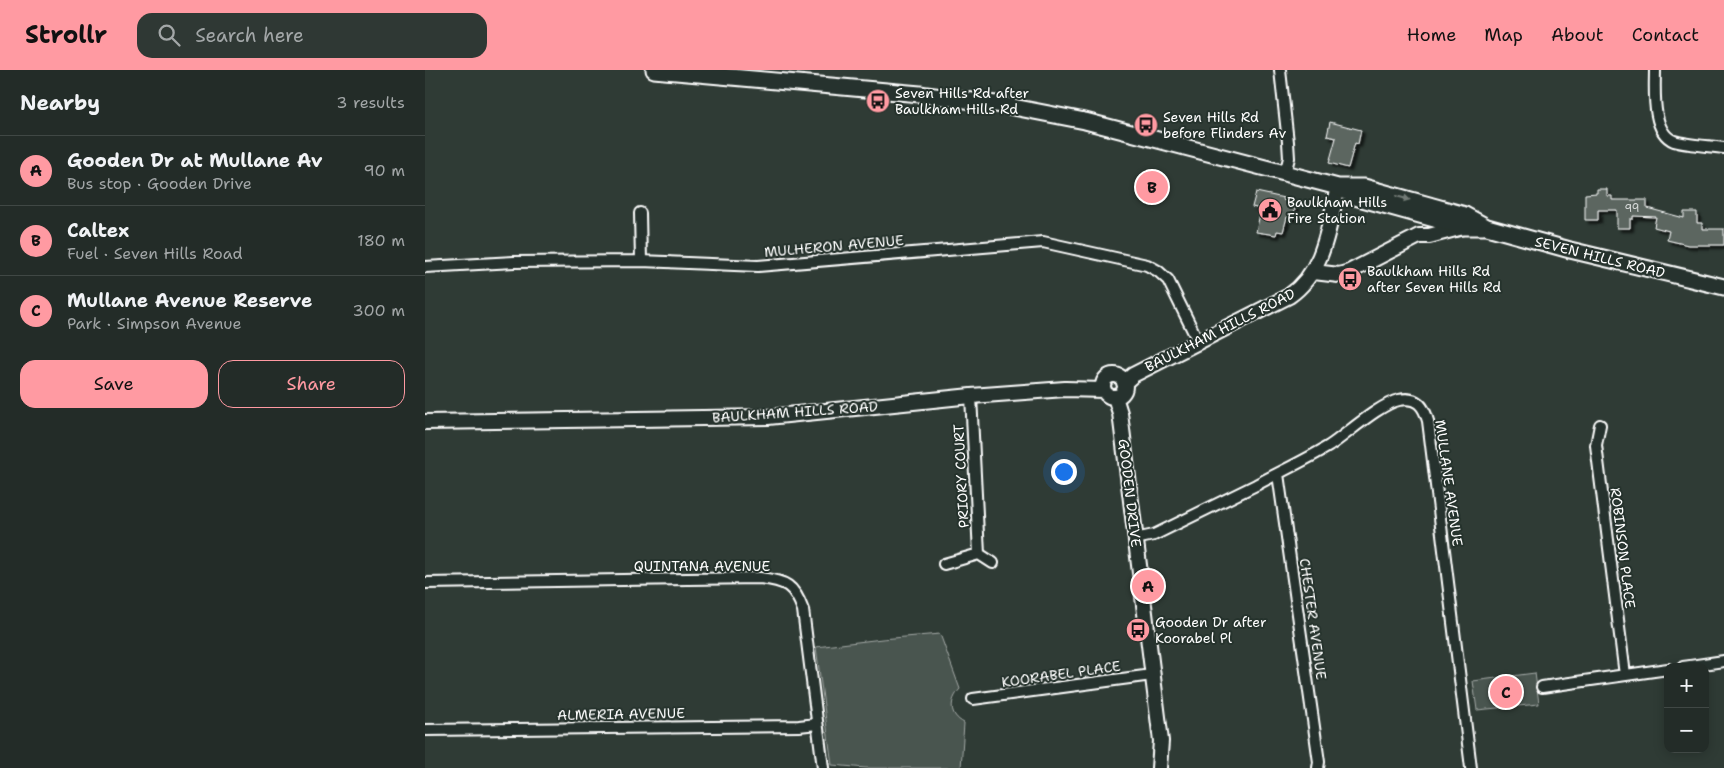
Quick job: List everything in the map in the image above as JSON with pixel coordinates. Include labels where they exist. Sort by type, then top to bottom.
[{"type":"main road","name":"SEVEN HILLS ROAD","points":[[654,70],[920,94],[1003,105],[1085,121],[1338,187],[1363,187],[1465,215],[1487,227],[1721,288]]},
{"type":"main road","name":"SEVEN HILLS ROAD","points":[[1338,187],[1355,197],[1463,227],[1487,227]]},
{"type":"street","points":[[1280,70],[1289,158],[1285,173]]},
{"type":"street","points":[[1655,70],[1656,109],[1661,129],[1673,140],[1724,148]]},
{"type":"street","name":"BAULKHAM HILLS ROAD","points":[[1124,383],[1133,375],[1299,290],[1313,272],[1321,254],[1338,187]]},
{"type":"street","points":[[639,213],[641,261]]},
{"type":"street","points":[[1313,272],[1339,275],[1349,272],[1419,236],[1429,236],[1463,227]]},
{"type":"street","name":"MULHERON AVENUE","points":[[425,267],[513,262],[641,261],[758,266],[1048,242],[1147,265],[1158,270],[1168,280],[1198,341]]},
{"type":"street","points":[[1109,376],[1117,376],[1124,383],[1122,393],[1110,393],[1103,384],[1109,376]]},
{"type":"street","name":"BAULKHAM HILLS ROAD","points":[[425,422],[768,417],[971,396],[1065,389],[1110,393]]},
{"type":"street","name":"GOODEN DRIVE","points":[[1110,393],[1120,413],[1161,742],[1159,768]]},
{"type":"street","name":"PRIORY COURT","points":[[971,396],[979,554]]},
{"type":"street","name":"MULLANE AVENUE","points":[[1135,539],[1154,535],[1278,474],[1329,446],[1384,407],[1398,400],[1409,399],[1419,403],[1425,408],[1428,421],[1471,768]]},
{"type":"street","name":"ROBINSON PLACE","points":[[1600,425],[1596,445],[1625,675]]},
{"type":"street","name":"CHESTER AVENUE","points":[[1278,474],[1319,762],[1318,768]]},
{"type":"street","points":[[944,564],[979,554],[993,563]]},
{"type":"street","name":"QUINTANA AVENUE","points":[[425,583],[760,578],[774,579],[787,584],[798,595],[803,610],[823,768]]},
{"type":"street","points":[[1709,663],[1724,661]]},
{"type":"street","points":[[1542,687],[1664,670]]},
{"type":"street","name":"KOORABEL PLACE","points":[[973,699],[1152,675]]},
{"type":"street","name":"ALMERIA AVENUE","points":[[425,730],[799,726],[817,724]]},
{"type":"shaded area","points":[[940,634],[960,689],[954,698],[952,708],[955,716],[964,723],[961,768],[866,768],[832,765],[816,647]]},
{"type":"shaded area","points":[[1535,673],[1539,704],[1477,710],[1473,681]]},
{"type":"building","points":[[1330,122],[1361,130],[1358,144],[1355,143],[1348,168],[1329,163],[1336,138],[1327,136]]},
{"type":"building","points":[[1597,189],[1607,189],[1607,196],[1612,196],[1612,200],[1647,200],[1647,208],[1684,218],[1684,212],[1697,212],[1697,223],[1702,223],[1702,229],[1724,229],[1724,245],[1688,245],[1667,240],[1669,231],[1654,227],[1656,217],[1633,216],[1633,219],[1630,219],[1630,228],[1617,228],[1617,210],[1598,210],[1598,220],[1585,220],[1585,194],[1597,193]]},
{"type":"building","points":[[1256,192],[1284,198],[1283,200],[1296,204],[1293,218],[1287,217],[1283,232],[1277,231],[1276,235],[1256,232],[1261,209],[1252,207]]},
{"type":"place","name":"Seven Hills Rd after Baulkham Hills Rd","points":[[878,101]]},
{"type":"place","name":"Seven Hills Rd before Flinders Av","points":[[1146,125]]},
{"type":"place","name":"Caltex","points":[[1152,187]]},
{"type":"place","name":"Baulkham Hills Fire Station","points":[[1270,210]]},
{"type":"place","name":"Baulkham Hills Rd after Seven Hills Rd","points":[[1350,279]]},
{"type":"place","name":"Gooden Dr at Mullane Av","points":[[1148,586]]},
{"type":"place","name":"Gooden Dr after Koorabel Pl","points":[[1138,630]]},
{"type":"place","name":"Mullane Avenue Reserve","points":[[1506,692]]}]
